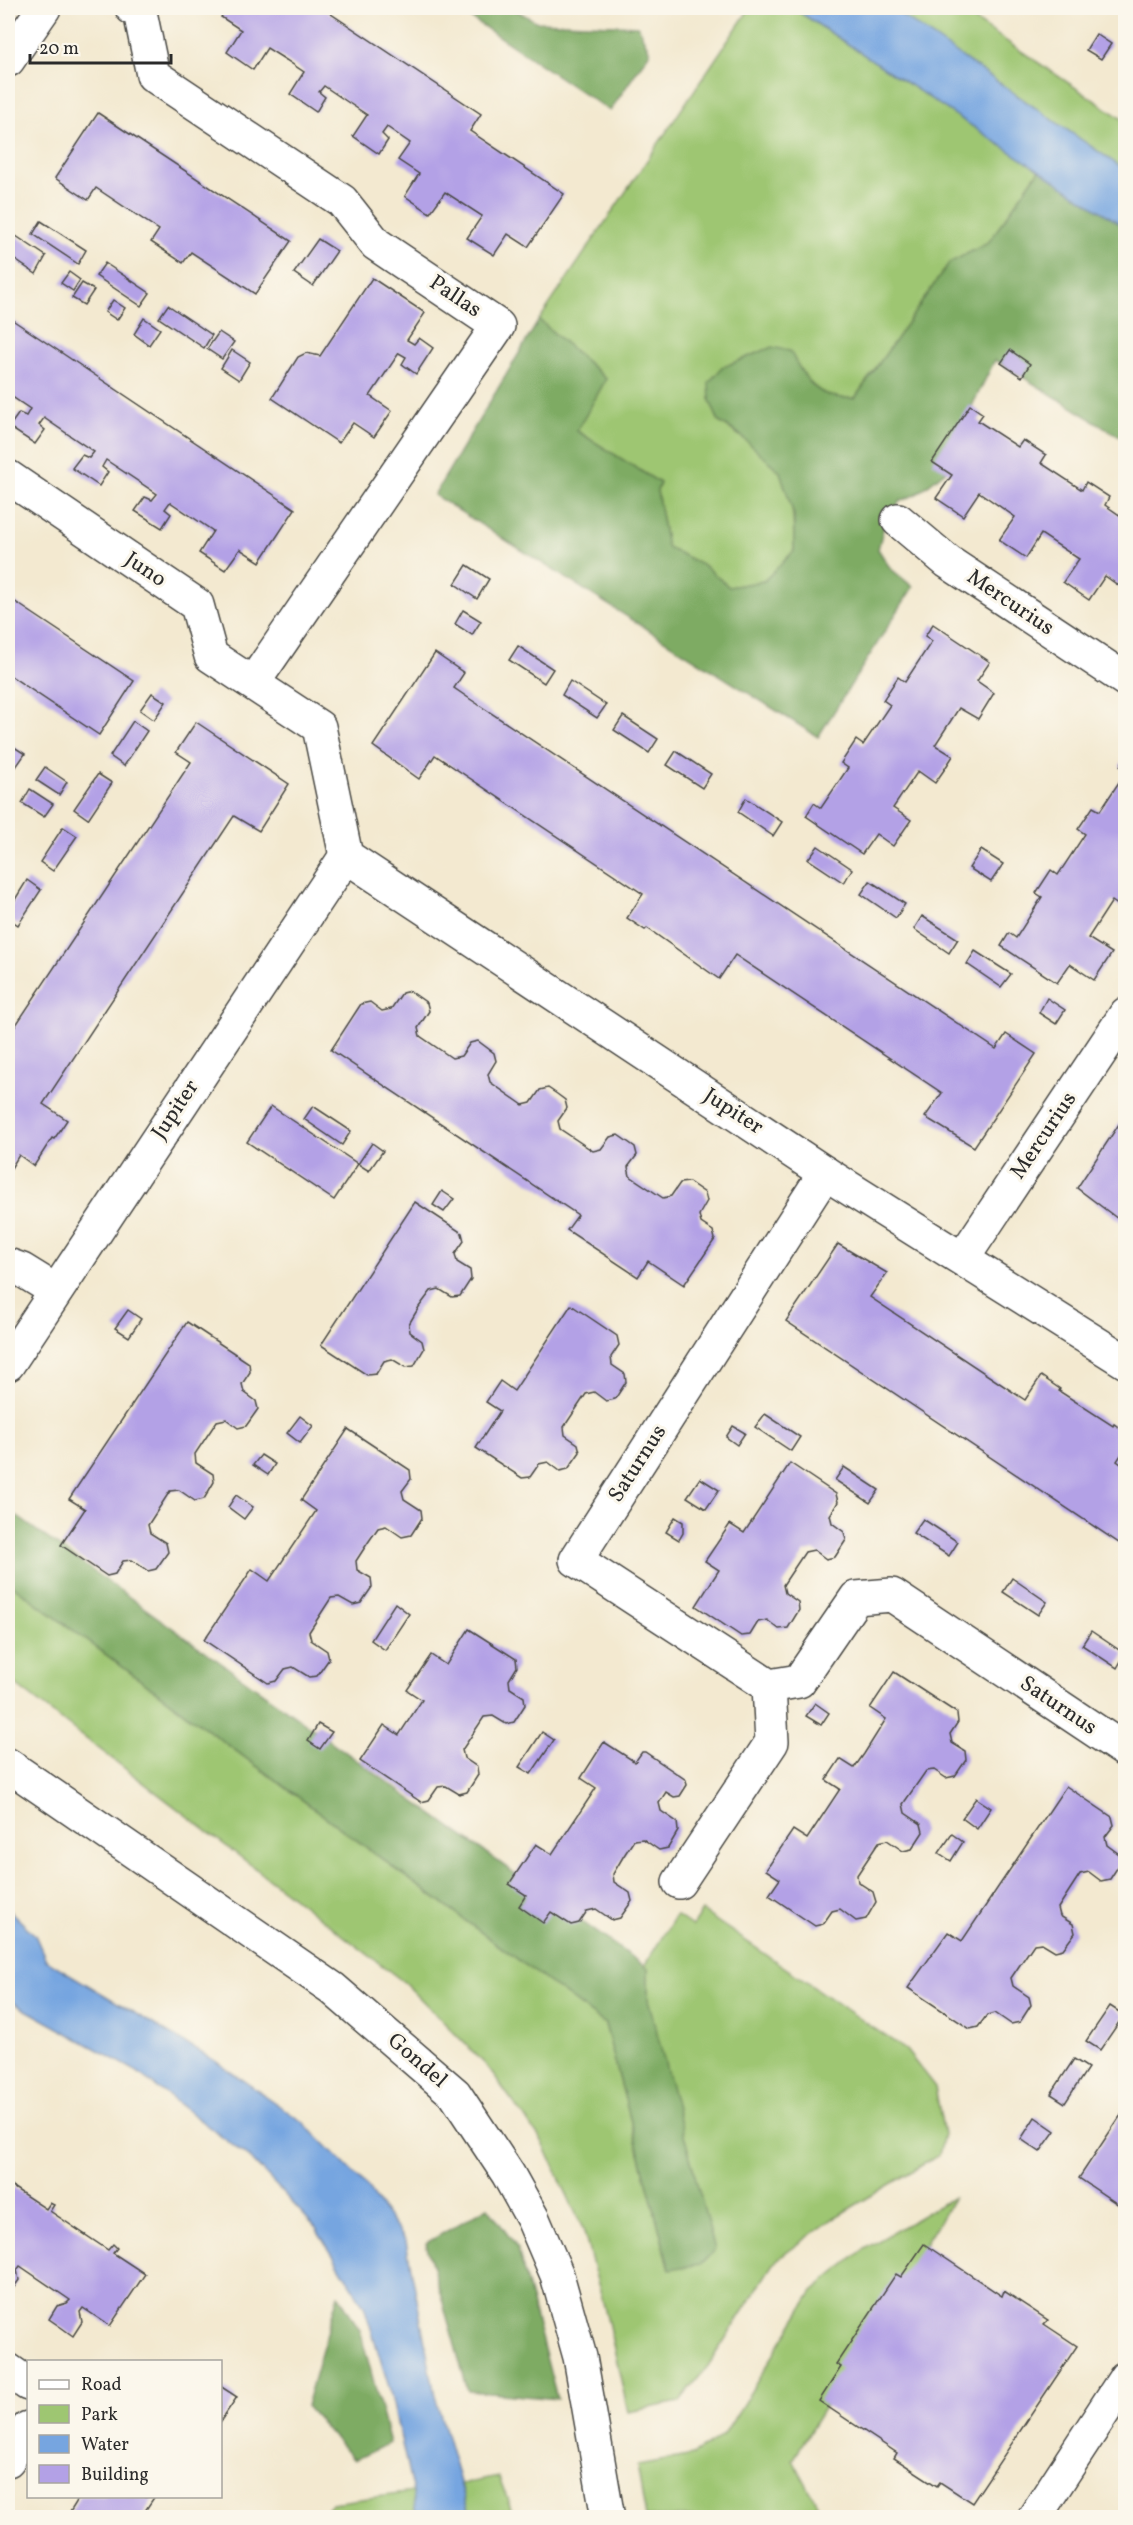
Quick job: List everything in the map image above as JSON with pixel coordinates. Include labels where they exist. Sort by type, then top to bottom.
[{"type":"street","points":[[8,60],[44,8]]},
{"type":"street","name":"Pallas","points":[[132,8],[140,12],[153,75],[342,201],[376,244],[498,326],[253,683]]},
{"type":"street","name":"Juno","points":[[8,477],[197,605],[211,656],[253,683]]},
{"type":"street","name":"Mercurius","points":[[898,520],[948,562],[1125,680]]},
{"type":"street","points":[[253,683],[319,727],[346,856]]},
{"type":"street","name":"Jupiter","points":[[8,1364],[346,856],[825,1173],[1125,1362]]},
{"type":"street","name":"Mercurius","points":[[963,1258],[1125,1014]]},
{"type":"street","name":"Saturnus","points":[[825,1173],[576,1560],[769,1686],[799,1681],[856,1598],[892,1594],[1125,1751]]},
{"type":"street","points":[[8,1265],[22,1270],[56,1291]]},
{"type":"street","points":[[679,1882],[772,1742],[769,1686]]},
{"type":"street","name":"Gondel","points":[[8,1765],[332,1988],[455,2094],[508,2174],[533,2219],[557,2275],[580,2357],[608,2517]]},
{"type":"street","points":[[8,2370],[27,2383]]},
{"type":"street","points":[[1034,2517],[1125,2378]]},
{"type":"street","points":[[8,2460],[27,2430]]},
{"type":"green space","points":[[456,8],[512,8],[537,22],[638,26],[650,52],[610,111]]},
{"type":"green space","points":[[750,8],[793,8],[1039,170],[988,243],[949,263],[855,398],[831,396],[814,387],[790,351],[719,422],[752,445],[777,467],[789,491],[793,521],[794,551],[764,581],[729,587],[706,567],[667,547],[657,491],[660,483],[577,431],[606,379],[539,320]]},
{"type":"green space","points":[[891,8],[957,8],[1125,121],[1125,170]]},
{"type":"green space","points":[[1039,170],[1125,227],[1125,440],[995,360],[973,404],[948,469],[918,493],[899,502],[885,522],[878,549],[890,568],[913,587],[818,737],[434,495],[539,320],[606,379],[577,431],[660,483],[657,491],[667,547],[706,567],[729,587],[764,581],[794,551],[794,515],[780,472],[738,433],[719,422],[710,401],[709,382],[723,367],[772,347],[790,351],[808,380],[822,392],[842,398],[855,398],[949,263],[988,243]]},
{"type":"green space","points":[[8,1510],[648,1969],[648,2000],[715,2250],[701,2264],[670,2269],[605,2024],[8,1582]]},
{"type":"green space","points":[[8,1582],[605,2024],[670,2269],[648,2000],[648,1969],[644,1966],[676,1915],[692,1926],[702,1911],[906,2050],[935,2087],[944,2134],[939,2155],[834,2218],[774,2262],[708,2366],[679,2402],[628,2412],[607,2317],[583,2229],[542,2141],[485,2064],[405,1983],[8,1679]]},
{"type":"green space","points":[[954,2197],[793,2459],[824,2517],[646,2517],[637,2465],[693,2455],[724,2435],[813,2291],[864,2249]]},
{"type":"green space","points":[[488,2207],[518,2249],[557,2399],[468,2391],[426,2243]]},
{"type":"green space","points":[[338,2294],[360,2330],[390,2443],[354,2460],[306,2406]]},
{"type":"green space","points":[[499,2477],[514,2517],[470,2517],[461,2484]]},
{"type":"green space","points":[[413,2492],[416,2517],[322,2518],[332,2503]]},
{"type":"water","points":[[793,8],[891,8],[1125,170],[1125,227]]},
{"type":"water","points":[[8,1909],[35,1935],[46,1960],[215,2061],[304,2123],[366,2186],[406,2241],[435,2396],[470,2517],[416,2517],[413,2492],[389,2387],[364,2306],[316,2228],[253,2161],[136,2071],[8,2000]]},
{"type":"building","points":[[227,8],[322,8],[481,114],[470,131],[564,194],[528,247],[508,234],[494,255],[467,238],[482,216],[445,192],[430,213],[405,196],[419,174],[398,160],[410,143],[387,127],[382,134],[388,140],[379,154],[353,136],[367,115],[324,86],[319,92],[325,97],[316,112],[290,94],[304,72],[267,48],[253,70],[227,52],[241,30],[221,17]]},
{"type":"building","points":[[1096,34],[1111,44],[1101,59],[1086,50]]},
{"type":"building","points":[[98,113],[291,241],[255,294],[191,252],[183,263],[151,242],[159,230],[96,188],[88,200],[55,178]]},
{"type":"building","points":[[41,221],[86,250],[78,264],[33,234]]},
{"type":"building","points":[[10,232],[46,256],[36,274],[8,255]]},
{"type":"building","points":[[318,239],[337,251],[313,286],[294,273]]},
{"type":"building","points":[[105,263],[150,293],[141,306],[96,276]]},
{"type":"building","points":[[69,272],[80,280],[73,291],[61,283]]},
{"type":"building","points":[[372,278],[425,313],[407,340],[414,344],[419,338],[433,348],[416,374],[402,364],[406,357],[399,353],[370,396],[392,411],[374,437],[353,423],[339,443],[272,398],[298,357],[306,353],[320,356]]},
{"type":"building","points":[[82,283],[94,290],[84,305],[72,298]]},
{"type":"building","points":[[113,300],[125,308],[117,320],[105,312]]},
{"type":"building","points":[[168,305],[212,335],[204,348],[159,318]]},
{"type":"building","points":[[8,317],[295,509],[260,562],[240,549],[225,570],[199,553],[213,531],[170,502],[165,509],[171,514],[162,528],[135,511],[145,497],[152,500],[157,494],[106,460],[102,467],[108,472],[99,486],[72,468],[82,455],[89,458],[94,452],[44,418],[39,425],[45,430],[35,444],[9,427],[19,413],[26,416],[30,409],[8,394]]},
{"type":"building","points":[[144,318],[160,329],[149,345],[134,334]]},
{"type":"building","points":[[219,332],[234,342],[222,359],[207,349]]},
{"type":"building","points":[[232,350],[250,362],[239,380],[221,368]]},
{"type":"building","points":[[1010,350],[1030,364],[1022,377],[1001,363]]},
{"type":"building","points":[[970,405],[983,414],[978,421],[1018,447],[1023,440],[1046,455],[1041,463],[1082,490],[1086,482],[1109,497],[1105,505],[1125,519],[1125,590],[1105,576],[1089,600],[1063,582],[1079,559],[1041,534],[1026,558],[999,540],[1015,517],[979,492],[963,516],[936,498],[952,475],[932,462]]},
{"type":"building","points":[[467,565],[489,579],[477,599],[455,584]]},
{"type":"building","points":[[8,597],[134,681],[99,735],[8,674]]},
{"type":"building","points":[[463,610],[481,621],[472,635],[455,624]]},
{"type":"building","points":[[933,624],[990,662],[977,681],[994,693],[978,719],[959,708],[935,745],[953,756],[944,770],[935,783],[918,771],[893,808],[911,820],[893,846],[876,834],[862,854],[806,816],[814,803],[821,808],[848,768],[841,763],[856,740],[863,745],[890,705],[883,700],[898,677],[905,682],[932,641],[925,636]]},
{"type":"building","points":[[518,646],[553,669],[544,683],[509,660]]},
{"type":"building","points":[[435,653],[464,673],[454,688],[470,699],[996,1049],[1006,1034],[1036,1054],[974,1147],[925,1117],[942,1093],[735,955],[719,979],[647,928],[645,930],[627,918],[643,894],[435,755],[419,779],[373,746]]},
{"type":"building","points":[[570,681],[606,705],[597,718],[562,695]]},
{"type":"building","points":[[152,693],[166,702],[154,720],[140,710]]},
{"type":"building","points":[[623,716],[658,739],[649,753],[614,730]]},
{"type":"building","points":[[133,721],[147,731],[124,766],[110,756]]},
{"type":"building","points":[[196,722],[289,784],[259,831],[234,816],[43,1104],[67,1120],[34,1166],[19,1155],[8,1173],[8,1037],[191,762],[176,752]]},
{"type":"building","points":[[8,743],[25,754],[16,767],[8,761]]},
{"type":"building","points":[[676,751],[711,774],[702,788],[667,765]]},
{"type":"building","points":[[1125,757],[1125,770],[1120,766]]},
{"type":"building","points":[[45,767],[67,782],[59,795],[36,780]]},
{"type":"building","points":[[1125,773],[1125,910],[1112,901],[1088,938],[1112,953],[1094,980],[1070,964],[1057,983],[1001,946],[1009,933],[1016,938],[1042,897],[1036,893],[1051,870],[1058,875],[1085,834],[1078,829],[1093,807],[1100,811]]},
{"type":"building","points":[[98,774],[112,783],[88,819],[74,809]]},
{"type":"building","points":[[30,789],[53,804],[44,817],[22,803]]},
{"type":"building","points":[[746,798],[782,822],[773,836],[738,812]]},
{"type":"building","points":[[63,827],[77,836],[53,871],[40,862]]},
{"type":"building","points":[[818,846],[852,869],[844,883],[808,859]]},
{"type":"building","points":[[981,850],[1003,864],[991,882],[969,868]]},
{"type":"building","points":[[27,880],[41,890],[18,925],[8,918],[8,911]]},
{"type":"building","points":[[870,881],[905,904],[896,918],[861,894]]},
{"type":"building","points":[[922,916],[958,939],[949,953],[914,929]]},
{"type":"building","points":[[975,951],[1011,974],[1001,987],[967,964]]},
{"type":"building","points":[[410,991],[427,1003],[429,1011],[418,1028],[420,1036],[452,1058],[461,1056],[470,1043],[478,1041],[494,1053],[496,1061],[488,1074],[490,1082],[523,1105],[531,1103],[540,1090],[548,1088],[565,1100],[567,1108],[558,1121],[560,1129],[593,1151],[601,1149],[610,1137],[618,1135],[635,1147],[637,1155],[628,1167],[630,1176],[663,1198],[671,1196],[680,1183],[689,1182],[705,1193],[707,1201],[699,1215],[701,1223],[713,1231],[715,1239],[684,1285],[648,1261],[638,1277],[567,1230],[578,1215],[331,1050],[361,1004],[370,1002],[382,1011],[391,1009],[402,993]]},
{"type":"building","points":[[1047,998],[1065,1010],[1056,1024],[1039,1013]]},
{"type":"building","points":[[271,1106],[358,1164],[334,1200],[247,1142]]},
{"type":"building","points":[[313,1106],[351,1131],[342,1145],[304,1119]]},
{"type":"building","points":[[1125,1115],[1125,1217],[1122,1222],[1077,1188]]},
{"type":"building","points":[[372,1143],[383,1151],[369,1171],[358,1164]]},
{"type":"building","points":[[442,1191],[454,1199],[444,1212],[433,1205]]},
{"type":"building","points":[[415,1202],[462,1233],[464,1241],[455,1254],[457,1262],[470,1270],[471,1279],[460,1296],[452,1297],[439,1289],[431,1291],[419,1307],[409,1324],[410,1332],[422,1341],[424,1349],[414,1366],[405,1367],[392,1359],[384,1361],[376,1374],[367,1375],[321,1345]]},
{"type":"building","points":[[838,1244],[887,1273],[870,1297],[1025,1400],[1041,1376],[1060,1389],[1059,1391],[1125,1432],[1125,1449],[1117,1461],[1125,1467],[1125,1547],[786,1321]]},
{"type":"building","points":[[571,1305],[617,1336],[619,1345],[611,1357],[612,1365],[625,1374],[626,1382],[615,1399],[606,1401],[594,1392],[586,1394],[564,1427],[565,1435],[578,1444],[580,1452],[568,1469],[560,1471],[548,1462],[539,1464],[530,1477],[522,1478],[476,1448],[500,1411],[486,1402],[500,1381],[514,1391]]},
{"type":"building","points":[[128,1310],[141,1319],[129,1337],[115,1328]]},
{"type":"building","points":[[187,1322],[249,1363],[250,1372],[242,1384],[244,1392],[256,1401],[258,1409],[246,1426],[238,1428],[226,1419],[217,1421],[195,1454],[196,1463],[213,1474],[214,1482],[204,1499],[195,1501],[179,1490],[170,1491],[148,1525],[150,1533],[166,1543],[168,1552],[156,1569],[148,1571],[132,1560],[123,1561],[115,1574],[107,1576],[61,1545],[85,1509],[69,1499]]},
{"type":"building","points":[[765,1414],[800,1437],[791,1451],[755,1427]]},
{"type":"building","points":[[300,1416],[313,1426],[300,1443],[287,1433]]},
{"type":"building","points":[[733,1426],[745,1433],[737,1445],[726,1437]]},
{"type":"building","points":[[348,1429],[410,1470],[411,1479],[402,1491],[404,1499],[421,1510],[422,1518],[411,1535],[402,1537],[386,1526],[378,1528],[356,1561],[357,1570],[371,1578],[372,1587],[361,1603],[353,1605],[339,1597],[331,1598],[309,1632],[311,1640],[327,1651],[329,1659],[317,1676],[309,1677],[293,1667],[285,1669],[276,1681],[268,1683],[204,1640],[252,1569],[269,1581],[316,1511],[301,1500]]},
{"type":"building","points":[[261,1455],[275,1464],[268,1475],[253,1465]]},
{"type":"building","points":[[790,1463],[836,1494],[838,1502],[830,1515],[832,1523],[844,1532],[846,1540],[835,1557],[826,1559],[814,1550],[805,1552],[783,1585],[785,1593],[798,1602],[799,1610],[788,1628],[779,1629],[767,1620],[758,1622],[750,1635],[741,1636],[696,1606],[719,1570],[705,1561],[730,1524],[744,1533]]},
{"type":"building","points":[[844,1467],[879,1490],[870,1503],[835,1480]]},
{"type":"building","points":[[700,1478],[719,1490],[706,1509],[687,1497]]},
{"type":"building","points":[[236,1495],[253,1507],[244,1519],[228,1507]]},
{"type":"building","points":[[675,1517],[683,1522],[683,1533],[679,1540],[666,1532]]},
{"type":"building","points":[[923,1519],[958,1542],[949,1556],[913,1533]]},
{"type":"building","points":[[1012,1578],[1047,1602],[1038,1615],[1003,1592]]},
{"type":"building","points":[[395,1603],[409,1614],[385,1650],[371,1640]]},
{"type":"building","points":[[469,1629],[516,1659],[517,1667],[509,1680],[510,1688],[524,1697],[525,1705],[514,1722],[506,1724],[493,1716],[484,1717],[462,1750],[464,1758],[477,1767],[478,1775],[467,1792],[459,1794],[446,1786],[438,1787],[429,1800],[421,1802],[360,1761],[384,1725],[399,1735],[422,1700],[407,1690],[431,1655],[446,1665]]},
{"type":"building","points":[[1091,1631],[1125,1654],[1117,1668],[1082,1645]]},
{"type":"building","points":[[894,1672],[957,1713],[958,1722],[950,1734],[952,1743],[965,1751],[966,1760],[955,1776],[946,1778],[934,1770],[926,1771],[903,1804],[905,1813],[921,1824],[923,1832],[912,1849],[903,1851],[887,1840],[879,1842],[857,1875],[858,1882],[873,1892],[876,1902],[866,1919],[856,1921],[840,1909],[832,1911],[823,1924],[815,1926],[769,1895],[780,1879],[766,1870],[793,1830],[807,1839],[840,1789],[826,1780],[840,1759],[854,1768],[864,1754],[886,1719],[870,1708]]},
{"type":"building","points":[[815,1703],[829,1713],[821,1725],[806,1716]]},
{"type":"building","points":[[318,1724],[332,1732],[320,1749],[308,1741]]},
{"type":"building","points":[[542,1732],[554,1740],[531,1774],[519,1767]]},
{"type":"building","points":[[604,1742],[635,1762],[642,1752],[645,1752],[686,1780],[687,1785],[680,1796],[674,1797],[666,1792],[659,1803],[661,1811],[677,1822],[678,1831],[668,1848],[659,1850],[643,1839],[634,1840],[613,1874],[614,1882],[630,1893],[632,1901],[620,1918],[612,1920],[596,1909],[587,1911],[579,1923],[571,1925],[551,1912],[543,1923],[519,1906],[526,1895],[509,1884],[536,1844],[552,1854],[596,1788],[581,1778]]},
{"type":"building","points":[[1066,1786],[1112,1817],[1114,1825],[1105,1837],[1107,1845],[1119,1854],[1121,1862],[1110,1879],[1101,1881],[1089,1872],[1080,1874],[1058,1908],[1060,1916],[1073,1924],[1075,1933],[1063,1949],[1055,1951],[1042,1943],[1034,1944],[1011,1978],[1013,1986],[1029,1997],[1031,2005],[1020,2022],[1011,2024],[995,2013],[987,2015],[978,2027],[970,2029],[908,1988],[948,1932],[962,1941]]},
{"type":"building","points":[[976,1798],[991,1808],[977,1829],[962,1818]]},
{"type":"building","points":[[952,1834],[963,1842],[951,1861],[939,1853]]},
{"type":"building","points":[[1110,2006],[1124,2015],[1100,2050],[1086,2041]]},
{"type":"building","points":[[1074,2059],[1088,2068],[1065,2103],[1051,2094]]},
{"type":"building","points":[[1125,2109],[1125,2209],[1079,2178]]},
{"type":"building","points":[[1035,2117],[1055,2131],[1040,2152],[1021,2139]]},
{"type":"building","points":[[8,2184],[46,2209],[50,2203],[54,2205],[50,2211],[108,2250],[113,2244],[117,2248],[113,2253],[145,2274],[110,2326],[83,2308],[80,2312],[82,2322],[73,2336],[49,2319],[57,2306],[70,2300],[20,2266],[17,2270],[19,2280],[10,2293],[8,2292]]},
{"type":"building","points":[[924,2244],[1002,2296],[1004,2291],[1048,2320],[1044,2324],[1077,2346],[972,2503],[940,2482],[937,2486],[894,2458],[897,2453],[819,2401],[841,2367],[836,2364],[896,2274],[901,2277]]},
{"type":"building","points":[[222,2387],[237,2397],[222,2419]]},
{"type":"building","points":[[79,2498],[154,2498],[141,2517],[67,2517]]}]
